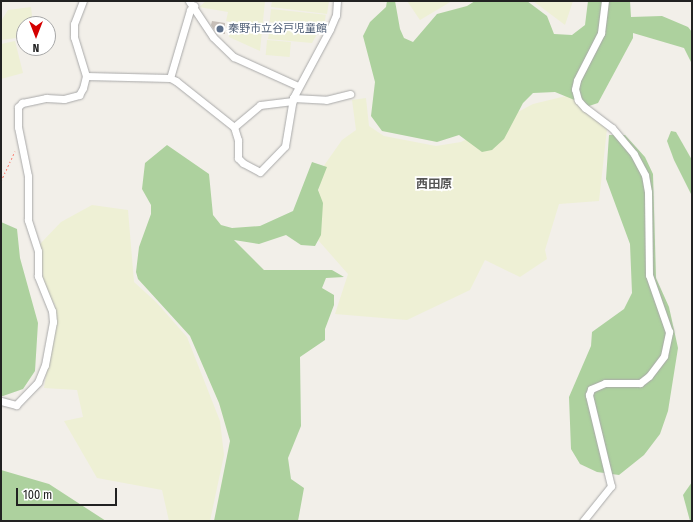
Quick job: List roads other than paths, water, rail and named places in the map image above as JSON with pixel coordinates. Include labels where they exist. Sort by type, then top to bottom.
[{"type":"street","points":[[1,401],[16,405],[38,382],[45,365],[53,322],[52,311],[38,276],[38,251],[28,220],[28,176],[18,127],[18,107],[22,102],[40,99],[64,99],[79,95],[86,76],[74,37],[74,24],[83,1]]},
{"type":"street","points":[[86,76],[170,78],[234,127],[238,140],[238,158],[243,163],[260,172],[285,146],[293,100],[298,86],[330,29],[336,15],[337,1]]},
{"type":"street","points":[[583,521],[611,486],[590,395],[591,389],[605,383],[640,382],[649,376],[664,356],[670,332],[649,275],[648,192],[644,175],[634,154],[612,128],[585,108],[578,100],[575,90],[577,80],[601,33],[605,1]]},
{"type":"street","points":[[170,78],[192,4]]},
{"type":"street","points":[[192,4],[213,37],[234,57],[298,86]]},
{"type":"street","points":[[234,127],[260,105],[293,100],[326,100],[350,94]]},
{"type":"place","name":"秦野市立谷戸児童館","points":[[220,29]]},
{"type":"district","name":"西田原","points":[[434,185]]}]
